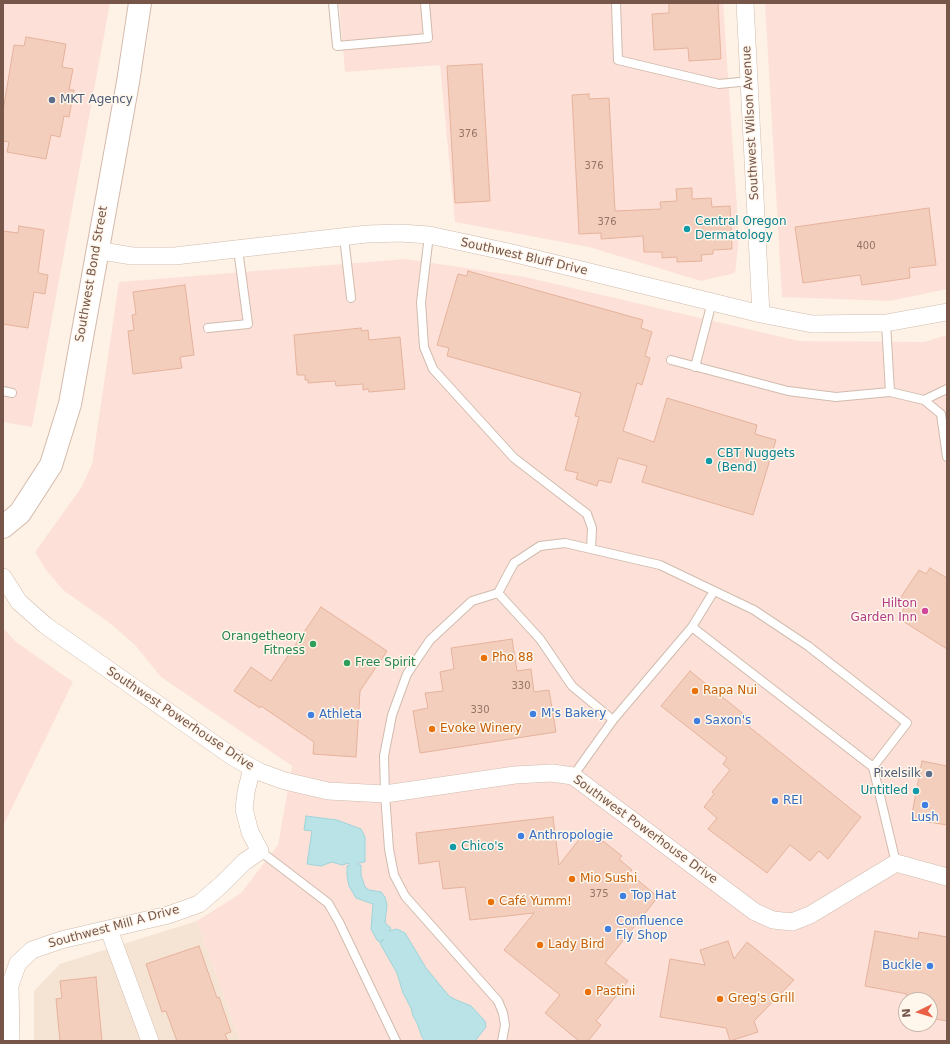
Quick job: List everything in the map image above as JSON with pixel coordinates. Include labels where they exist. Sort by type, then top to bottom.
[{"type":"street","name":"Southwest Bond Street","points":[[3,527],[20,512],[51,465],[70,404],[96,250],[128,82],[140,3]]},
{"type":"street","name":"Southwest Wilson Avenue","points":[[745,3],[761,314]]},
{"type":"street","name":"Southwest Bluff Drive","points":[[96,250],[132,256],[175,256],[344,236],[400,233],[429,235],[508,252],[761,314],[812,324],[886,323],[947,312]]},
{"type":"street","name":"Southwest Powerhouse Drive","points":[[3,577],[19,602],[45,625],[177,719],[252,768],[268,776],[307,787],[352,793],[385,794],[515,775],[552,773],[573,776],[755,912],[773,920],[792,922],[810,915],[896,863]]},
{"type":"street","points":[[252,768],[246,792],[244,809],[250,832],[260,850]]},
{"type":"street","name":"Southwest Mill A Drive","points":[[11,1041],[10,985],[18,963],[32,950],[61,940],[168,915],[198,904],[221,885],[244,862],[260,850]]},
{"type":"street","points":[[896,863],[947,877]]},
{"type":"street","points":[[109,930],[150,1041]]},
{"type":"lane","points":[[333,3],[337,46],[428,38],[425,3]]},
{"type":"lane","points":[[616,3],[618,60],[719,84],[750,81]]},
{"type":"lane","points":[[429,235],[421,302],[424,347],[433,369],[514,458],[587,514],[592,528],[592,549]]},
{"type":"lane","points":[[344,236],[351,298]]},
{"type":"lane","points":[[208,328],[248,324],[238,249]]},
{"type":"lane","points":[[694,366],[712,302]]},
{"type":"lane","points":[[886,323],[890,392]]},
{"type":"lane","points":[[671,360],[788,391],[836,397],[890,392],[924,400],[941,414],[947,457]]},
{"type":"lane","points":[[924,400],[947,389]]},
{"type":"lane","points":[[3,391],[12,393]]},
{"type":"lane","points":[[502,1041],[505,1026],[503,1012],[498,1001],[414,906],[398,884],[391,865],[385,794],[384,756],[390,722],[407,674],[430,640],[472,602],[498,593],[514,563],[540,546],[565,543],[660,566],[754,610],[808,646],[907,723],[873,767]]},
{"type":"lane","points":[[573,776],[613,720],[692,626],[714,591]]},
{"type":"lane","points":[[498,593],[540,639],[572,686],[613,720]]},
{"type":"lane","points":[[692,626],[873,767],[896,863]]},
{"type":"lane","points":[[260,850],[328,903],[342,926],[396,1041]]},
{"type":"shaded area","points":[[3,3],[110,3],[32,427],[3,422]]},
{"type":"shaded area","points":[[339,3],[723,3],[739,237],[735,273],[701,281],[589,247],[455,222],[440,65],[345,72]]},
{"type":"shaded area","points":[[765,3],[947,3],[947,289],[890,301],[782,297]]},
{"type":"shaded area","points":[[406,259],[525,277],[799,341],[924,342],[947,335],[947,1041],[240,1041],[197,921],[241,893],[278,845],[292,766],[161,677],[135,645],[111,624],[63,590],[46,570],[35,552],[81,488],[92,464],[119,282]]},
{"type":"shaded area","points":[[3,628],[15,641],[73,682],[3,826]]},
{"type":"shaded area","points":[[197,921],[240,1041],[34,1041],[34,991],[60,964]]},
{"type":"water","points":[[306,816],[337,820],[361,829],[365,837],[365,862],[358,863],[358,865],[361,865],[361,875],[365,887],[369,890],[381,892],[385,897],[387,905],[385,923],[391,928],[389,931],[397,929],[405,933],[426,968],[449,996],[471,1006],[485,1021],[486,1027],[475,1041],[425,1041],[403,993],[397,973],[380,943],[384,939],[379,942],[371,929],[373,904],[356,898],[349,886],[347,866],[349,866],[349,863],[342,865],[332,862],[321,866],[307,864],[312,831],[304,830]]},
{"type":"building","points":[[669,3],[718,3],[721,59],[689,61],[688,48],[654,50],[652,14],[669,13]]},
{"type":"building","points":[[26,37],[66,44],[62,67],[73,69],[69,90],[74,90],[69,117],[64,116],[60,137],[51,135],[46,159],[7,152],[9,142],[3,141],[3,111],[14,45],[24,46]]},
{"type":"building","points":[[482,64],[490,201],[455,203],[447,66]]},
{"type":"building","points":[[589,94],[589,99],[609,98],[615,211],[661,209],[660,202],[677,201],[676,189],[692,188],[692,199],[711,198],[712,207],[730,206],[732,249],[713,250],[713,254],[701,255],[702,261],[677,262],[677,257],[662,258],[662,252],[644,252],[643,236],[601,239],[601,233],[579,234],[572,95]]},
{"type":"building","points":[[929,208],[936,265],[909,268],[910,278],[862,285],[860,275],[803,283],[795,227]]},
{"type":"building","points":[[19,226],[44,230],[38,273],[48,275],[45,294],[34,292],[28,328],[3,324],[3,231],[18,233]]},
{"type":"building","points":[[468,271],[643,320],[641,328],[652,332],[645,356],[650,358],[642,385],[637,383],[623,431],[654,442],[667,398],[757,425],[755,434],[776,440],[753,515],[642,482],[647,466],[618,458],[611,483],[599,480],[597,486],[576,479],[578,473],[565,470],[579,417],[575,416],[581,393],[447,356],[449,348],[437,345],[458,274],[467,276]]},
{"type":"building","points":[[185,285],[194,355],[180,357],[182,368],[133,374],[128,331],[134,330],[132,315],[136,314],[133,292]]},
{"type":"building","points":[[361,328],[362,331],[368,330],[369,340],[400,337],[405,389],[369,392],[368,389],[363,390],[363,384],[336,386],[335,381],[308,383],[308,380],[305,380],[305,375],[297,375],[294,335]]},
{"type":"building","name":"Hilton Garden Inn","points":[[930,568],[947,578],[947,649],[898,618],[906,605],[899,600],[919,570],[926,574]]},
{"type":"building","points":[[321,607],[387,651],[360,691],[356,757],[313,754],[314,742],[261,706],[260,708],[234,691],[251,667],[271,681]]},
{"type":"building","points":[[512,639],[517,671],[531,669],[534,692],[549,690],[556,732],[420,753],[413,711],[428,708],[425,693],[443,691],[440,672],[454,669],[451,648]]},
{"type":"building","name":"REI","points":[[690,671],[746,716],[742,721],[861,817],[828,859],[819,851],[810,861],[790,845],[767,873],[708,829],[717,818],[704,807],[714,794],[712,792],[730,770],[723,764],[727,758],[661,706]]},
{"type":"building","points":[[922,761],[947,766],[947,825],[911,819]]},
{"type":"building","points":[[553,817],[559,865],[585,832],[600,844],[603,841],[622,856],[619,859],[632,870],[629,873],[658,897],[605,963],[628,981],[596,1021],[601,1025],[588,1041],[579,1041],[545,1013],[560,995],[504,950],[534,913],[470,920],[465,887],[443,889],[439,861],[419,864],[416,833]]},
{"type":"building","points":[[875,931],[918,939],[919,932],[947,937],[947,1021],[938,1019],[938,992],[898,992],[865,986]]},
{"type":"building","name":"Greg's Grill","points":[[728,941],[734,959],[747,942],[794,980],[754,1021],[758,1032],[730,1041],[726,1028],[660,1017],[670,959],[705,965],[700,950]]},
{"type":"building","points":[[199,946],[217,998],[219,997],[231,1032],[225,1034],[228,1041],[177,1041],[166,1011],[162,1012],[146,964]]},
{"type":"building","points":[[96,977],[102,1041],[60,1041],[56,999],[62,998],[60,981]]},
{"type":"place","name":"MKT Agency","points":[[52,100]]},
{"type":"place","name":"Central Oregon Dermatology","points":[[687,229]]},
{"type":"place","name":"CBT Nuggets (Bend)","points":[[709,461]]},
{"type":"place","name":"Hilton Garden Inn","points":[[925,611]]},
{"type":"place","name":"Orangetheory Fitness","points":[[313,644]]},
{"type":"place","name":"Pho 88","points":[[484,658]]},
{"type":"place","name":"Free Spirit","points":[[347,663]]},
{"type":"place","name":"Rapa Nui","points":[[695,691]]},
{"type":"place","name":"M's Bakery","points":[[533,714]]},
{"type":"place","name":"Athleta","points":[[311,715]]},
{"type":"place","name":"Saxon's","points":[[697,721]]},
{"type":"place","name":"Evoke Winery","points":[[432,729]]},
{"type":"place","name":"Pixelsilk","points":[[929,774]]},
{"type":"place","name":"Untitled","points":[[916,791]]},
{"type":"place","name":"REI","points":[[775,801]]},
{"type":"place","name":"Lush","points":[[925,805]]},
{"type":"place","name":"Anthropologie","points":[[521,836]]},
{"type":"place","name":"Chico's","points":[[453,847]]},
{"type":"place","name":"Mio Sushi","points":[[572,879]]},
{"type":"place","name":"Top Hat","points":[[623,896]]},
{"type":"place","name":"Café Yumm!","points":[[491,902]]},
{"type":"place","name":"Confluence Fly Shop","points":[[608,929]]},
{"type":"place","name":"Lady Bird","points":[[540,945]]},
{"type":"place","name":"Buckle","points":[[930,966]]},
{"type":"place","name":"Pastini","points":[[588,992]]},
{"type":"place","name":"Greg's Grill","points":[[720,999]]}]
